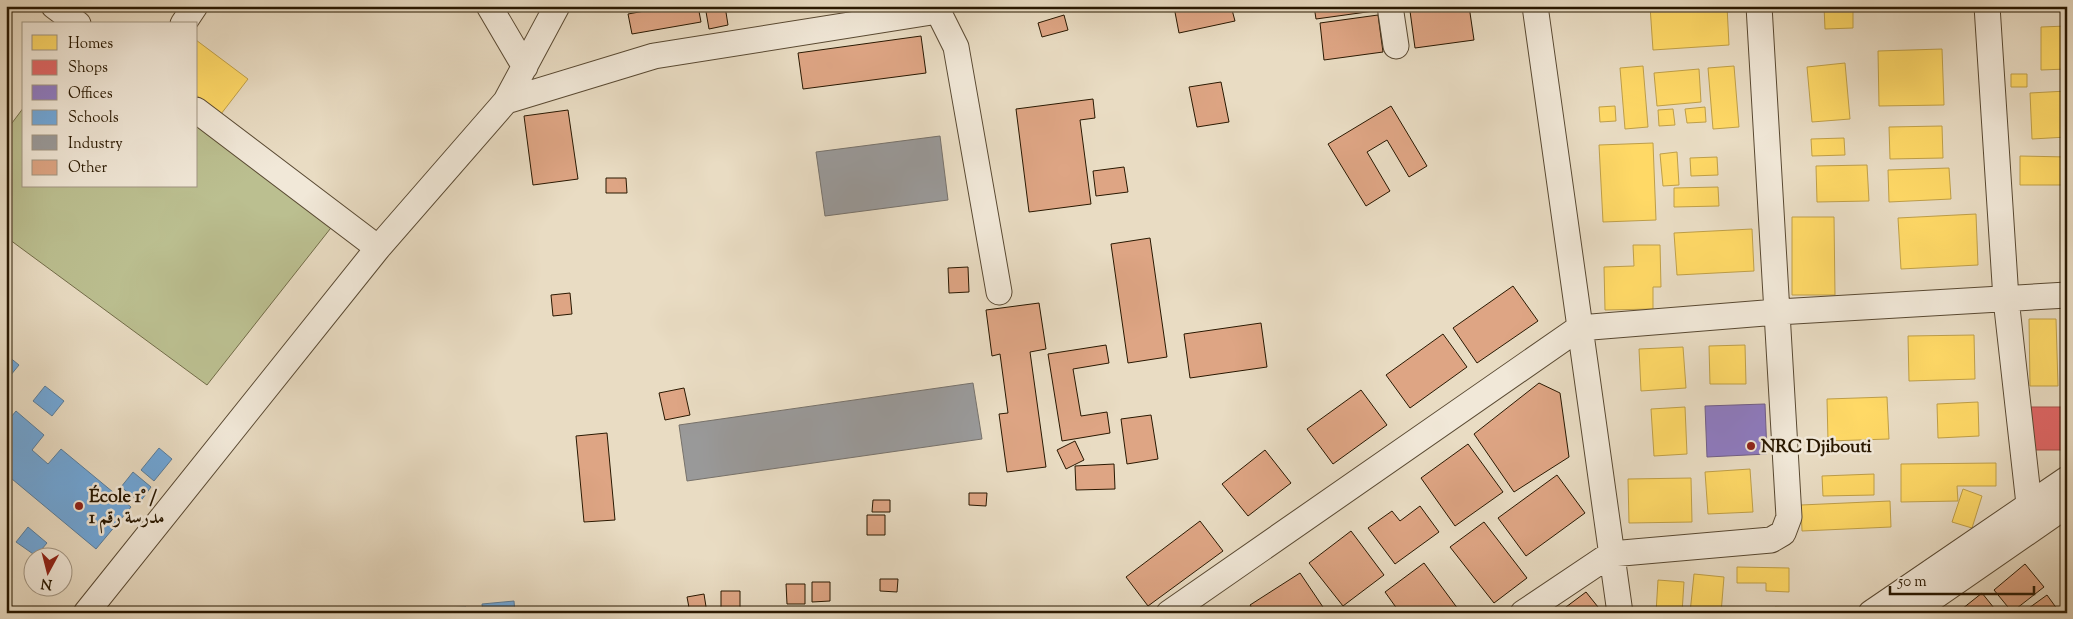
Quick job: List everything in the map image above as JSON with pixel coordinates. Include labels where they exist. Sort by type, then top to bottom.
[{"type":"street","points":[[54,6],[75,22]]},
{"type":"street","points":[[184,22],[195,6]]},
{"type":"street","points":[[489,6],[524,67]]},
{"type":"street","points":[[86,613],[378,248],[506,101],[557,6]]},
{"type":"street","points":[[1390,6],[1396,46]]},
{"type":"street","points":[[1535,6],[1620,613]]},
{"type":"street","points":[[1523,613],[1611,554],[1771,540],[1783,533],[1789,517],[1759,6]]},
{"type":"street","points":[[1987,6],[2006,299],[2034,514]]},
{"type":"street","points":[[506,101],[654,56],[937,9],[956,47],[999,292]]},
{"type":"street","points":[[198,112],[378,248]]},
{"type":"street","points":[[1169,613],[1579,328],[1777,312],[2067,295]]},
{"type":"street","points":[[1924,609],[2034,514],[2067,479]]},
{"type":"street","points":[[1871,613],[2034,514],[2067,505]]},
{"type":"green space","points":[[22,110],[22,188],[198,188],[198,122],[334,224],[207,385],[6,237],[6,131]]},
{"type":"building: Homes","points":[[1650,6],[1727,6],[1729,45],[1653,50]]},
{"type":"building: Homes","points":[[1824,6],[1853,6],[1853,28],[1825,29]]},
{"type":"building: Homes","points":[[2067,26],[2067,69],[2041,70],[2041,27]]},
{"type":"building: Homes","points":[[198,42],[248,79],[221,114],[198,97]]},
{"type":"building: Homes","points":[[1942,49],[1944,105],[1879,106],[1878,51]]},
{"type":"building: Homes","points":[[1845,63],[1850,119],[1812,122],[1807,67]]},
{"type":"building: Homes","points":[[1643,66],[1648,127],[1625,129],[1620,68]]},
{"type":"building: Homes","points":[[1734,66],[1739,127],[1713,129],[1708,68]]},
{"type":"building: Homes","points":[[1699,69],[1701,102],[1657,106],[1654,73]]},
{"type":"building: Homes","points":[[2011,74],[2027,74],[2027,87],[2011,87]]},
{"type":"building: Homes","points":[[2067,91],[2067,137],[2032,139],[2030,93]]},
{"type":"building: Homes","points":[[1615,106],[1616,121],[1600,122],[1599,107]]},
{"type":"building: Homes","points":[[1705,107],[1706,122],[1687,123],[1685,109]]},
{"type":"building: Homes","points":[[1673,109],[1675,125],[1659,126],[1658,110]]},
{"type":"building: Homes","points":[[1942,126],[1943,158],[1890,159],[1889,127]]},
{"type":"building: Homes","points":[[1844,138],[1845,155],[1812,156],[1811,139]]},
{"type":"building: Homes","points":[[1653,143],[1656,220],[1603,222],[1599,145]]},
{"type":"building: Homes","points":[[1677,152],[1679,185],[1663,186],[1660,154]]},
{"type":"building: Homes","points":[[2020,156],[2067,157],[2067,185],[2020,185]]},
{"type":"building: Homes","points":[[1717,157],[1718,175],[1691,176],[1690,158]]},
{"type":"building: Homes","points":[[1867,165],[1869,201],[1817,202],[1816,166]]},
{"type":"building: Homes","points":[[1949,168],[1951,199],[1889,202],[1888,170]]},
{"type":"building: Homes","points":[[1718,187],[1719,206],[1674,207],[1674,188]]},
{"type":"building: Homes","points":[[1976,214],[1978,265],[1901,269],[1898,218]]},
{"type":"building: Homes","points":[[1792,217],[1834,217],[1835,295],[1792,295]]},
{"type":"building: Homes","points":[[1752,229],[1754,271],[1677,275],[1674,233]]},
{"type":"building: Homes","points":[[1633,245],[1660,245],[1661,287],[1653,287],[1653,309],[1605,310],[1604,267],[1634,266]]},
{"type":"building: Homes","points":[[2029,319],[2056,319],[2058,386],[2030,386]]},
{"type":"building: Homes","points":[[1974,335],[1975,379],[1909,381],[1908,336]]},
{"type":"building: Homes","points":[[1745,345],[1746,384],[1710,384],[1709,346]]},
{"type":"building: Homes","points":[[1683,347],[1686,388],[1641,391],[1639,349]]},
{"type":"building: Homes","points":[[1887,397],[1889,439],[1828,441],[1827,399]]},
{"type":"building: Homes","points":[[1978,402],[1979,436],[1938,438],[1937,404]]},
{"type":"building: Homes","points":[[1685,407],[1687,454],[1654,456],[1651,409]]},
{"type":"building: Homes","points":[[1996,463],[1996,486],[1957,486],[1958,501],[1901,502],[1901,464]]},
{"type":"building: Homes","points":[[1750,469],[1753,512],[1708,514],[1705,472]]},
{"type":"building: Homes","points":[[1874,474],[1874,495],[1823,496],[1822,476]]},
{"type":"building: Homes","points":[[1691,478],[1692,522],[1629,523],[1628,479]]},
{"type":"building: Homes","points":[[1963,489],[1982,496],[1972,528],[1952,522]]},
{"type":"building: Homes","points":[[1890,501],[1891,527],[1802,531],[1801,505]]},
{"type":"building: Homes","points":[[1737,567],[1789,568],[1789,592],[1766,591],[1766,583],[1737,583]]},
{"type":"building: Homes","points":[[1694,574],[1724,577],[1721,613],[1690,613]]},
{"type":"building: Homes","points":[[1658,580],[1684,582],[1682,613],[1656,613]]},
{"type":"building: Homes","points":[[1775,607],[1791,608],[1791,613],[1775,613]]},
{"type":"building: Shops","points":[[2031,407],[2067,407],[2067,450],[2031,450]]},
{"type":"building: Offices","points":[[1765,404],[1767,454],[1707,457],[1705,406]]},
{"type":"building: Schools","points":[[8,356],[19,365],[6,381],[6,358]]},
{"type":"building: Schools","points":[[45,386],[64,401],[52,416],[33,401]]},
{"type":"building: Schools","points":[[16,411],[44,435],[32,450],[48,464],[61,449],[131,507],[96,549],[6,474],[6,423]]},
{"type":"building: Schools","points":[[159,448],[172,459],[154,481],[141,470]]},
{"type":"building: Schools","points":[[133,472],[151,487],[140,502],[121,487]]},
{"type":"building: Schools","points":[[28,527],[47,543],[44,546],[22,546],[16,542]]},
{"type":"building: Schools","points":[[514,601],[515,613],[483,613],[482,604]]},
{"type":"building: Schools","points":[[466,607],[467,613],[447,613],[446,608]]},
{"type":"building: Industry","points":[[940,136],[948,200],[825,216],[816,152]]},
{"type":"building: Industry","points":[[973,383],[982,439],[687,481],[679,425]]},
{"type":"building: Other","points":[[672,6],[698,6],[701,22],[632,34],[628,14]]},
{"type":"building: Other","points":[[705,6],[725,6],[728,25],[709,29]]},
{"type":"building: Other","points":[[1231,6],[1235,21],[1179,33],[1174,7]]},
{"type":"building: Other","points":[[1314,6],[1373,6],[1374,11],[1316,19]]},
{"type":"building: Other","points":[[1445,6],[1469,6],[1474,40],[1415,48],[1410,11]]},
{"type":"building: Other","points":[[1064,15],[1068,30],[1042,37],[1038,23]]},
{"type":"building: Other","points":[[1378,15],[1383,52],[1324,60],[1320,23]]},
{"type":"building: Other","points":[[921,36],[926,73],[803,89],[798,53]]},
{"type":"building: Other","points":[[1221,82],[1229,122],[1197,127],[1189,87]]},
{"type":"building: Other","points":[[1093,99],[1095,118],[1080,120],[1091,204],[1029,212],[1016,109]]},
{"type":"building: Other","points":[[1391,106],[1427,166],[1409,177],[1387,140],[1367,152],[1390,191],[1366,206],[1328,144]]},
{"type":"building: Other","points":[[568,110],[578,179],[533,185],[524,116]]},
{"type":"building: Other","points":[[1124,167],[1128,192],[1096,196],[1093,171]]},
{"type":"building: Other","points":[[606,178],[626,178],[627,193],[606,193]]},
{"type":"building: Other","points":[[1150,238],[1167,357],[1128,363],[1111,244]]},
{"type":"building: Other","points":[[968,267],[969,292],[949,293],[948,268]]},
{"type":"building: Other","points":[[1513,286],[1538,321],[1477,363],[1453,328]]},
{"type":"building: Other","points":[[570,293],[572,314],[553,316],[551,295]]},
{"type":"building: Other","points":[[1039,303],[1046,349],[1030,352],[1046,467],[1007,472],[999,414],[1008,413],[1000,354],[992,356],[986,310]]},
{"type":"building: Other","points":[[1261,323],[1267,367],[1190,378],[1184,334]]},
{"type":"building: Other","points":[[1443,334],[1467,367],[1410,408],[1386,375]]},
{"type":"building: Other","points":[[1106,345],[1109,363],[1073,369],[1081,416],[1107,412],[1110,433],[1062,441],[1048,354]]},
{"type":"building: Other","points":[[1539,383],[1560,393],[1569,457],[1514,492],[1474,434]]},
{"type":"building: Other","points":[[684,388],[690,415],[665,420],[659,393]]},
{"type":"building: Other","points":[[1361,390],[1387,425],[1333,464],[1307,429]]},
{"type":"building: Other","points":[[1151,415],[1158,459],[1127,464],[1121,419]]},
{"type":"building: Other","points":[[607,433],[615,520],[584,522],[576,436]]},
{"type":"building: Other","points":[[1075,441],[1084,460],[1066,469],[1057,450]]},
{"type":"building: Other","points":[[1468,444],[1503,492],[1455,526],[1421,478]]},
{"type":"building: Other","points":[[1265,450],[1291,483],[1248,516],[1222,484]]},
{"type":"building: Other","points":[[1114,464],[1115,489],[1076,490],[1075,466]]},
{"type":"building: Other","points":[[1557,475],[1585,513],[1526,556],[1498,518]]},
{"type":"building: Other","points":[[969,493],[987,493],[986,506],[969,505]]},
{"type":"building: Other","points":[[873,500],[890,500],[890,512],[872,512]]},
{"type":"building: Other","points":[[1420,506],[1439,532],[1395,564],[1368,528],[1392,511],[1400,521]]},
{"type":"building: Other","points":[[867,515],[885,515],[885,535],[867,535]]},
{"type":"building: Other","points":[[1200,521],[1223,551],[1148,606],[1126,577]]},
{"type":"building: Other","points":[[1484,522],[1527,578],[1494,603],[1450,547]]},
{"type":"building: Other","points":[[1351,531],[1384,575],[1343,606],[1309,563]]},
{"type":"building: Other","points":[[1424,563],[1461,613],[1400,613],[1385,592]]},
{"type":"building: Other","points":[[2025,564],[2044,587],[2012,612],[1994,590]]},
{"type":"building: Other","points":[[1300,573],[1327,613],[1255,613],[1250,605]]},
{"type":"building: Other","points":[[880,579],[898,579],[897,592],[880,591]]},
{"type":"building: Other","points":[[812,582],[830,582],[830,601],[812,602]]},
{"type":"building: Other","points":[[786,584],[805,584],[805,604],[787,604]]},
{"type":"building: Other","points":[[721,591],[740,591],[740,611],[721,611]]},
{"type":"building: Other","points":[[1586,592],[1598,607],[1590,613],[1558,613]]},
{"type":"building: Other","points":[[1982,593],[1998,613],[1957,613]]},
{"type":"building: Other","points":[[704,594],[707,613],[690,613],[687,597]]},
{"type":"building: Other","points":[[2047,595],[2060,613],[2022,613]]},
{"type":"place","name":"NRC Djibouti","points":[[1751,446]]},
{"type":"place","name":"École 1° / مدرسة رقم 1","points":[[79,506]]}]
